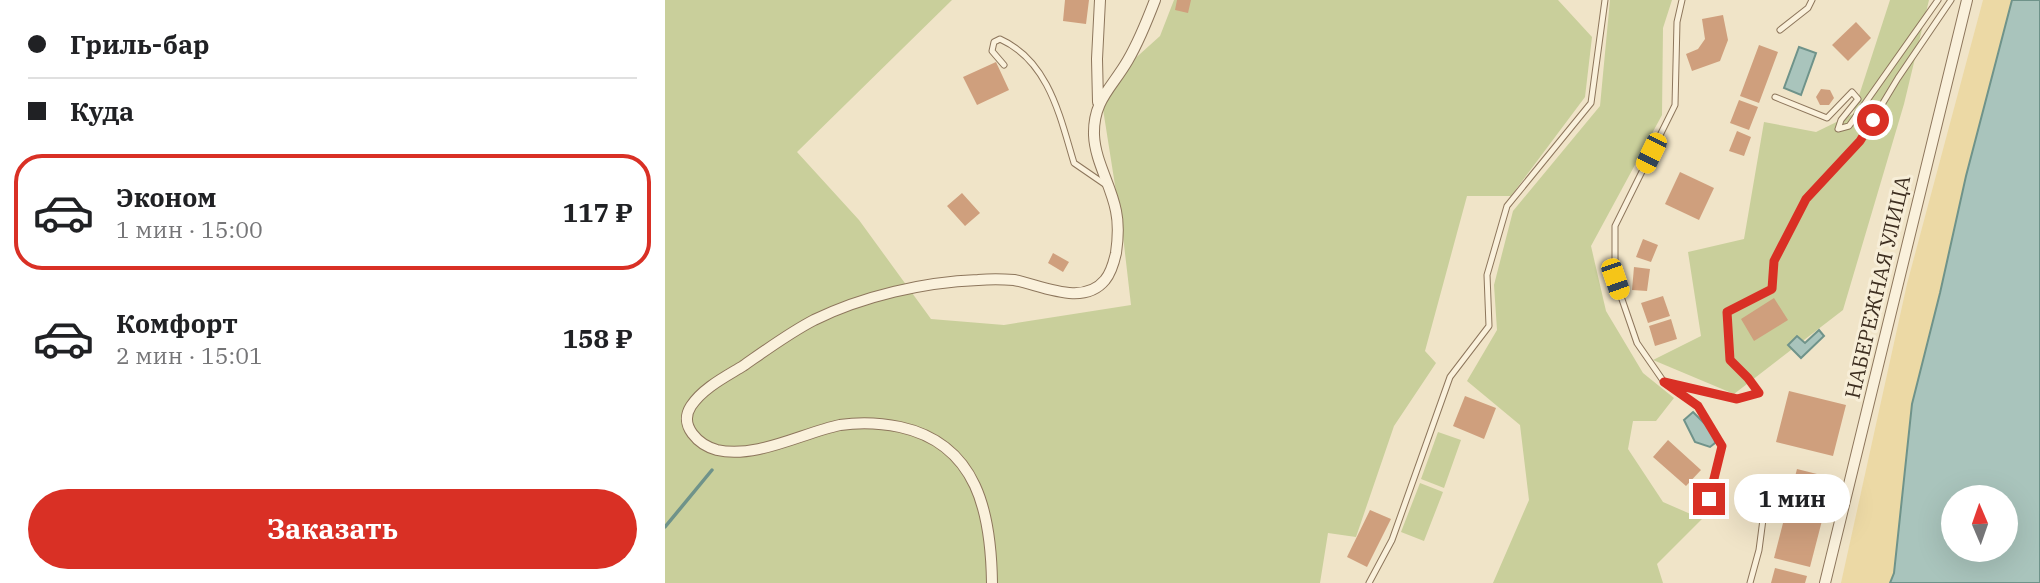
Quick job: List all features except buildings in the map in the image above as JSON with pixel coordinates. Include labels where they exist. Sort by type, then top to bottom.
[{"type":"street","points":[[992,583],[991,548],[984,507],[958,457],[941,443],[920,432],[881,423],[842,425],[765,447],[725,452],[696,442],[688,426],[688,410],[700,395],[814,320],[853,305],[939,284],[978,279],[1012,280],[1059,292],[1081,293],[1096,289],[1107,278],[1115,260],[1118,235],[1116,210],[1094,136],[1098,105],[1100,0]]},
{"type":"street","points":[[1098,105],[1137,43],[1155,0]]},
{"type":"street","name":"НАБЕРЕЖНАЯ УЛИЦА","points":[[1825,583],[1967,0]]},
{"type":"lane","points":[[1369,583],[1392,540],[1450,377],[1489,326],[1487,275],[1507,206],[1591,103],[1605,0]]},
{"type":"lane","points":[[1682,0],[1677,22],[1675,105],[1615,226],[1615,279],[1637,343],[1664,382],[1698,406],[1722,446],[1709,499]]},
{"type":"lane","points":[[1780,30],[1808,8],[1812,0]]},
{"type":"lane","points":[[1775,97],[1828,118],[1852,92],[1858,99],[1841,120],[1838,129],[1849,126],[1938,0]]},
{"type":"lane","points":[[1664,382],[1737,399],[1759,393],[1730,360],[1727,312],[1772,289],[1774,261],[1806,199],[1860,141],[1898,78],[1951,0]]},
{"type":"lane","points":[[1004,65],[992,51],[994,42],[1000,39],[1013,45],[1036,67],[1056,100],[1074,163],[1108,187]]},
{"type":"lane","points":[[1750,583],[1759,550],[1765,504]]},
{"type":"green space","points":[[665,0],[952,0],[797,152],[859,220],[931,319],[1004,325],[1131,305],[1100,90],[1160,36],[1174,0],[1558,0],[1592,37],[1585,97],[1511,196],[1467,196],[1425,351],[1436,363],[1394,426],[1356,537],[1328,533],[1320,583],[665,583]]},
{"type":"green space","points":[[1610,0],[1672,0],[1663,28],[1662,115],[1591,246],[1606,311],[1643,373],[1674,398],[1656,421],[1633,421],[1628,449],[1663,502],[1702,519],[1657,564],[1663,583],[1493,583],[1529,500],[1520,425],[1467,381],[1497,330],[1494,285],[1513,211],[1600,106]]},
{"type":"green space","points":[[1890,0],[1929,0],[1904,104],[1843,310],[1734,394],[1653,360],[1701,336],[1688,252],[1744,239],[1764,122],[1816,132],[1853,114]]},
{"type":"green space","points":[[1438,432],[1461,440],[1444,488],[1421,479]]},
{"type":"green space","points":[[1420,483],[1443,492],[1424,541],[1401,532]]},
{"type":"sand","points":[[1983,0],[2012,0],[1966,176],[1912,404],[1894,573],[1890,583],[1841,583],[1907,284]]},
{"type":"water","points":[[2012,0],[2040,0],[2040,583],[1890,583],[1894,573],[1912,404],[1966,176]]},
{"type":"water","points":[[1799,47],[1816,53],[1801,95],[1784,88]]},
{"type":"water","points":[[1819,330],[1824,336],[1801,358],[1788,345],[1797,336],[1805,343]]},
{"type":"water","points":[[1693,412],[1714,433],[1715,443],[1710,447],[1695,442],[1684,420]]},
{"type":"waterway","points":[[665,527],[712,470]]},
{"type":"route","points":[[1709,499],[1722,446],[1698,406],[1664,382],[1737,399],[1759,393],[1730,360],[1727,312],[1772,289],[1774,261],[1806,199],[1860,141],[1873,120]]}]
